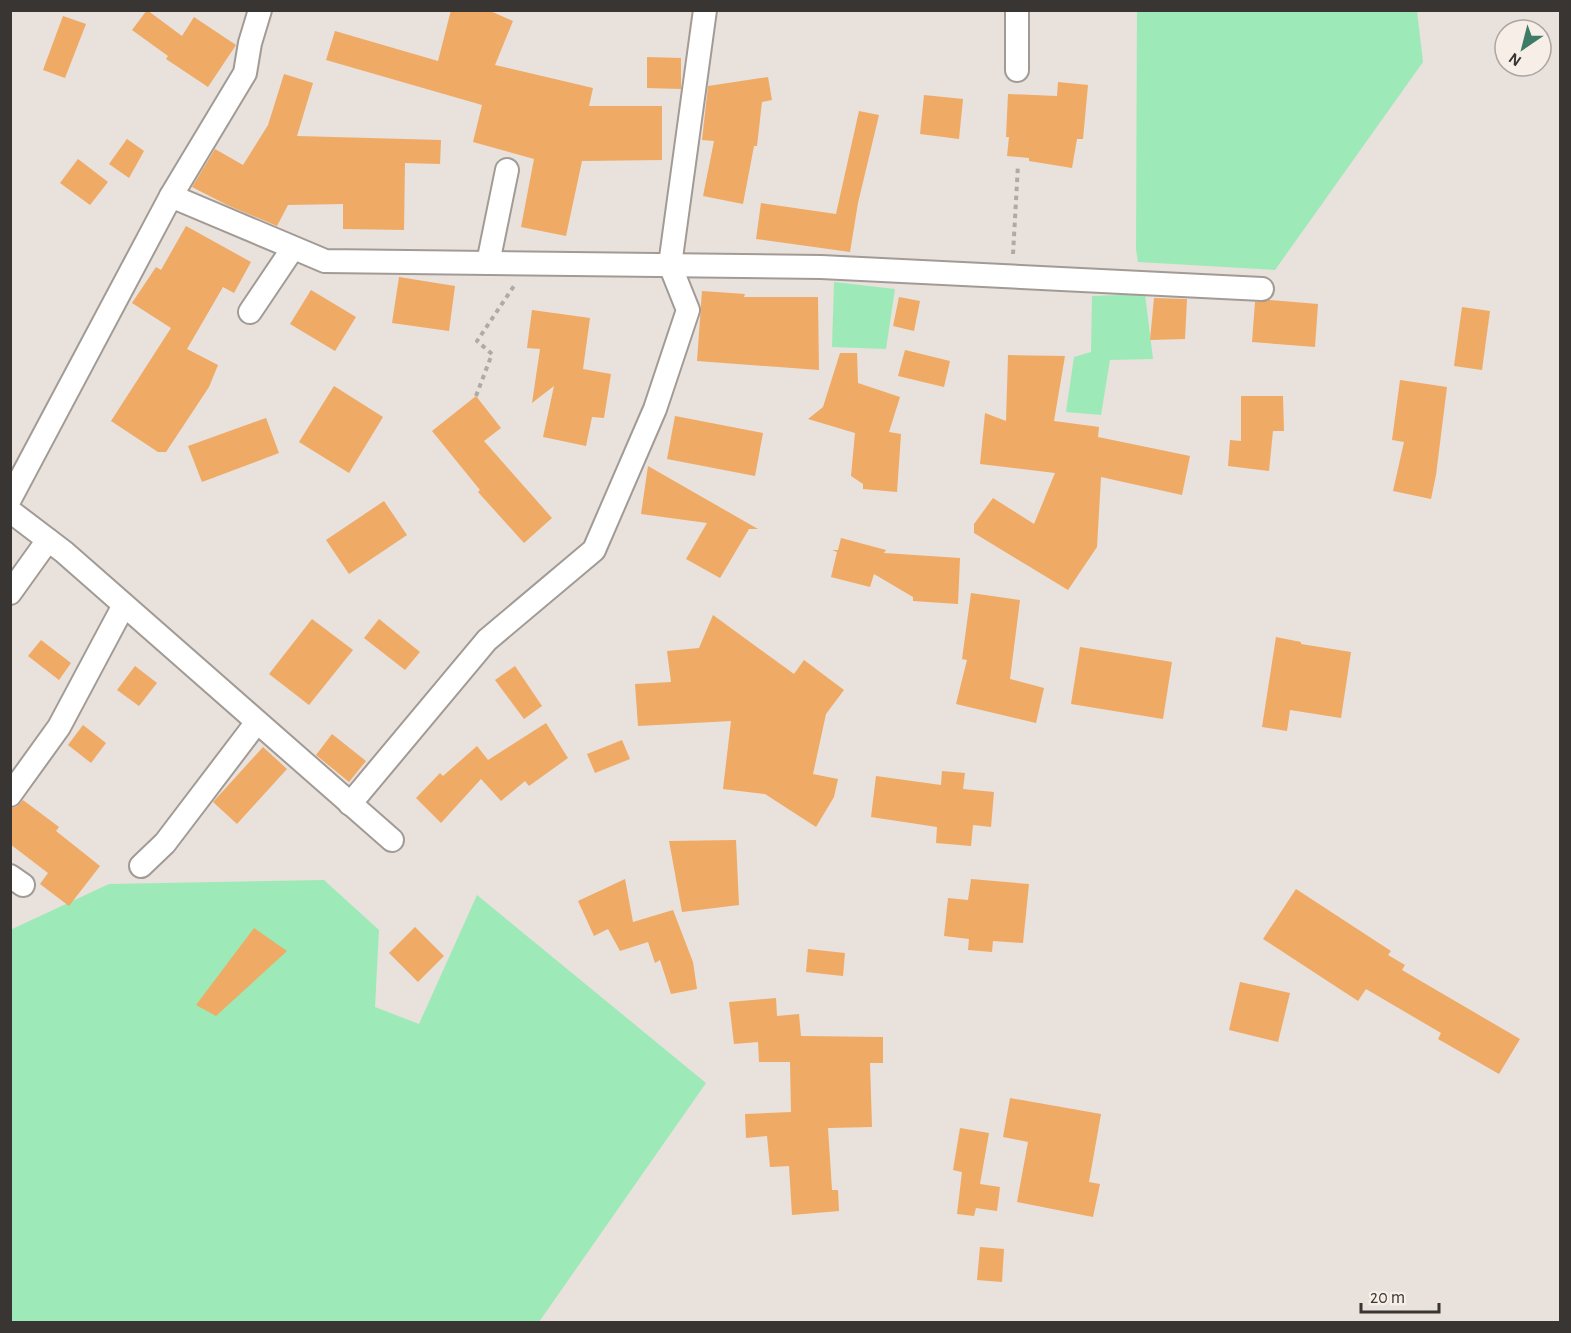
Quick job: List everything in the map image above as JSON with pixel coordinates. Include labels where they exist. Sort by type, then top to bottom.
[{"type":"street","points":[[10,499],[171,196],[245,73],[250,43],[260,10]]},
{"type":"street","points":[[350,804],[487,640],[594,550],[655,409],[687,310],[670,265],[705,10]]},
{"type":"street","points":[[1017,10],[1017,70]]},
{"type":"street","points":[[488,263],[507,170]]},
{"type":"street","points":[[171,196],[325,261],[821,267],[1262,289]]},
{"type":"street","points":[[250,312],[293,248]]},
{"type":"street","points":[[10,511],[48,540],[124,605],[392,840]]},
{"type":"street","points":[[10,592],[48,540]]},
{"type":"street","points":[[10,795],[59,727],[124,605]]},
{"type":"street","points":[[141,866],[165,843],[256,722]]},
{"type":"path","points":[[1013,255],[1018,165]]},
{"type":"path","points":[[476,396],[492,354],[477,341],[529,263]]},
{"type":"green space","points":[[1137,11],[1417,11],[1423,62],[1275,270],[1138,262],[1136,249]]},
{"type":"green space","points":[[834,282],[895,289],[886,349],[832,347]]},
{"type":"green space","points":[[1145,294],[1153,359],[1110,360],[1101,415],[1066,412],[1074,357],[1091,352],[1092,296]]},
{"type":"green space","points":[[324,880],[379,930],[375,1007],[419,1024],[477,895],[706,1083],[539,1322],[11,1322],[10,930],[109,884]]},
{"type":"building","points":[[147,10],[182,36],[194,17],[236,45],[208,87],[166,59],[168,56],[132,30]]},
{"type":"building","points":[[451,10],[488,10],[513,21],[495,65],[593,88],[589,106],[662,106],[662,160],[582,161],[566,236],[521,227],[534,159],[473,142],[482,105],[326,60],[335,31],[438,61]]},
{"type":"building","points":[[63,16],[86,24],[65,78],[43,70]]},
{"type":"building","points":[[647,57],[681,58],[681,89],[647,88]]},
{"type":"building","points":[[284,74],[313,83],[297,136],[441,140],[440,164],[405,163],[404,230],[343,229],[343,204],[288,205],[277,226],[192,187],[215,149],[243,165],[268,125]]},
{"type":"building","points":[[768,77],[772,100],[762,102],[757,146],[754,146],[743,204],[703,196],[714,141],[702,140],[708,86]]},
{"type":"building","points":[[1058,82],[1088,85],[1083,139],[1077,139],[1072,168],[1029,161],[1029,158],[1007,156],[1008,94],[1057,96]]},
{"type":"building","points":[[924,95],[963,99],[959,139],[920,134]]},
{"type":"building","points":[[859,111],[879,115],[858,203],[850,252],[756,239],[761,203],[836,214]]},
{"type":"building","points":[[127,139],[144,151],[129,178],[109,164]]},
{"type":"building","points":[[78,159],[108,182],[90,205],[60,183]]},
{"type":"building","points":[[186,226],[251,262],[234,293],[223,287],[187,349],[218,365],[209,387],[166,452],[158,452],[111,421],[171,328],[132,303],[156,267],[161,270]]},
{"type":"building","points":[[399,277],[455,286],[449,331],[392,323]]},
{"type":"building","points":[[311,290],[356,317],[335,351],[290,324]]},
{"type":"building","points":[[702,291],[745,294],[744,297],[818,297],[819,370],[697,361]]},
{"type":"building","points":[[899,297],[920,301],[914,331],[893,326]]},
{"type":"building","points":[[1154,298],[1187,299],[1185,339],[1150,340]]},
{"type":"building","points":[[1269,300],[1318,304],[1315,347],[1252,342],[1255,302]]},
{"type":"building","points":[[1462,307],[1490,311],[1482,370],[1454,366]]},
{"type":"building","points":[[532,310],[590,318],[583,369],[611,374],[604,418],[592,417],[586,446],[543,437],[554,386],[532,403],[540,349],[527,348]]},
{"type":"building","points":[[905,350],[950,361],[944,387],[898,376]]},
{"type":"building","points":[[840,353],[857,353],[858,383],[900,397],[889,432],[901,434],[897,492],[863,489],[863,484],[851,476],[855,433],[808,419],[823,407]]},
{"type":"building","points":[[1008,355],[1065,356],[1054,421],[1099,427],[1098,437],[1190,456],[1182,495],[1101,477],[1097,547],[1068,590],[974,533],[974,524],[993,498],[1034,524],[1055,473],[980,464],[985,413],[1006,421]]},
{"type":"building","points":[[1400,380],[1447,387],[1431,499],[1393,491],[1404,442],[1392,440]]},
{"type":"building","points":[[334,386],[383,417],[349,473],[299,442]]},
{"type":"building","points":[[476,396],[501,428],[484,441],[552,518],[524,543],[478,492],[480,490],[432,431]]},
{"type":"building","points":[[1241,396],[1283,396],[1284,431],[1273,431],[1269,471],[1228,466],[1230,440],[1241,441]]},
{"type":"building","points":[[675,416],[763,433],[755,476],[667,459]]},
{"type":"building","points":[[266,418],[279,453],[202,482],[188,446]]},
{"type":"building","points":[[648,466],[758,529],[749,529],[720,578],[686,559],[707,523],[641,514]]},
{"type":"building","points":[[384,501],[407,535],[349,574],[326,540]]},
{"type":"building","points":[[841,538],[886,550],[884,553],[960,558],[958,604],[913,601],[913,597],[874,574],[870,587],[831,577],[837,552],[832,550],[838,550]]},
{"type":"building","points":[[971,593],[1020,600],[1010,679],[1044,688],[1036,723],[956,704],[967,660],[962,659]]},
{"type":"building","points":[[713,615],[794,674],[804,660],[844,690],[826,714],[813,774],[838,779],[834,797],[816,827],[765,794],[723,789],[731,721],[638,726],[635,684],[671,682],[667,651],[699,648]]},
{"type":"building","points":[[312,619],[353,650],[309,705],[269,674]]},
{"type":"building","points":[[379,619],[420,652],[405,670],[364,638]]},
{"type":"building","points":[[1276,637],[1301,642],[1301,644],[1351,652],[1341,718],[1290,710],[1287,731],[1262,727]]},
{"type":"building","points":[[41,640],[71,663],[59,680],[28,656]]},
{"type":"building","points":[[1080,647],[1172,662],[1163,719],[1071,704]]},
{"type":"building","points":[[135,666],[157,683],[139,706],[117,690]]},
{"type":"building","points":[[515,666],[542,706],[524,719],[495,680]]},
{"type":"building","points":[[546,723],[568,758],[529,786],[525,781],[501,801],[481,779],[441,823],[416,798],[440,773],[443,776],[477,746],[488,760]]},
{"type":"building","points":[[83,725],[106,743],[91,763],[68,745]]},
{"type":"building","points":[[332,734],[366,761],[349,782],[316,755]]},
{"type":"building","points":[[622,740],[630,759],[595,773],[587,754]]},
{"type":"building","points":[[263,747],[287,769],[237,824],[213,802]]},
{"type":"building","points":[[942,771],[965,773],[963,789],[994,792],[991,827],[973,825],[971,846],[936,843],[937,827],[871,817],[876,776],[941,785]]},
{"type":"building","points":[[23,800],[59,827],[56,831],[100,866],[69,906],[40,884],[48,873],[10,844],[10,808],[16,807]]},
{"type":"building","points":[[736,840],[739,905],[682,912],[669,841]]},
{"type":"building","points":[[625,879],[633,922],[673,910],[693,962],[697,989],[671,994],[660,960],[655,963],[648,942],[620,951],[608,929],[594,936],[578,901]]},
{"type":"building","points":[[971,879],[1029,884],[1023,943],[993,941],[992,952],[968,950],[969,939],[944,936],[948,898],[968,900]]},
{"type":"building","points":[[1296,889],[1391,951],[1388,955],[1405,965],[1402,970],[1520,1039],[1499,1074],[1438,1039],[1441,1033],[1366,989],[1358,1001],[1263,939]]},
{"type":"building","points":[[415,927],[444,956],[418,982],[389,953]]},
{"type":"building","points":[[254,928],[287,951],[216,1016],[196,1005]]},
{"type":"building","points":[[808,949],[845,953],[843,976],[806,972]]},
{"type":"building","points":[[1240,982],[1290,993],[1278,1042],[1229,1030]]},
{"type":"building","points":[[776,998],[777,1016],[799,1014],[801,1036],[883,1037],[883,1063],[870,1063],[872,1127],[828,1128],[832,1190],[838,1190],[839,1211],[792,1215],[789,1166],[770,1167],[767,1136],[746,1138],[745,1114],[791,1112],[790,1062],[759,1062],[758,1042],[734,1044],[729,1002]]},
{"type":"building","points":[[1010,1098],[1101,1114],[1089,1182],[1100,1184],[1093,1217],[1017,1202],[1028,1142],[1003,1137]]},
{"type":"building","points":[[960,1128],[989,1133],[980,1184],[1000,1187],[997,1211],[976,1208],[974,1216],[957,1214],[962,1172],[953,1170]]},
{"type":"building","points":[[980,1247],[1004,1249],[1002,1282],[977,1280]]}]
